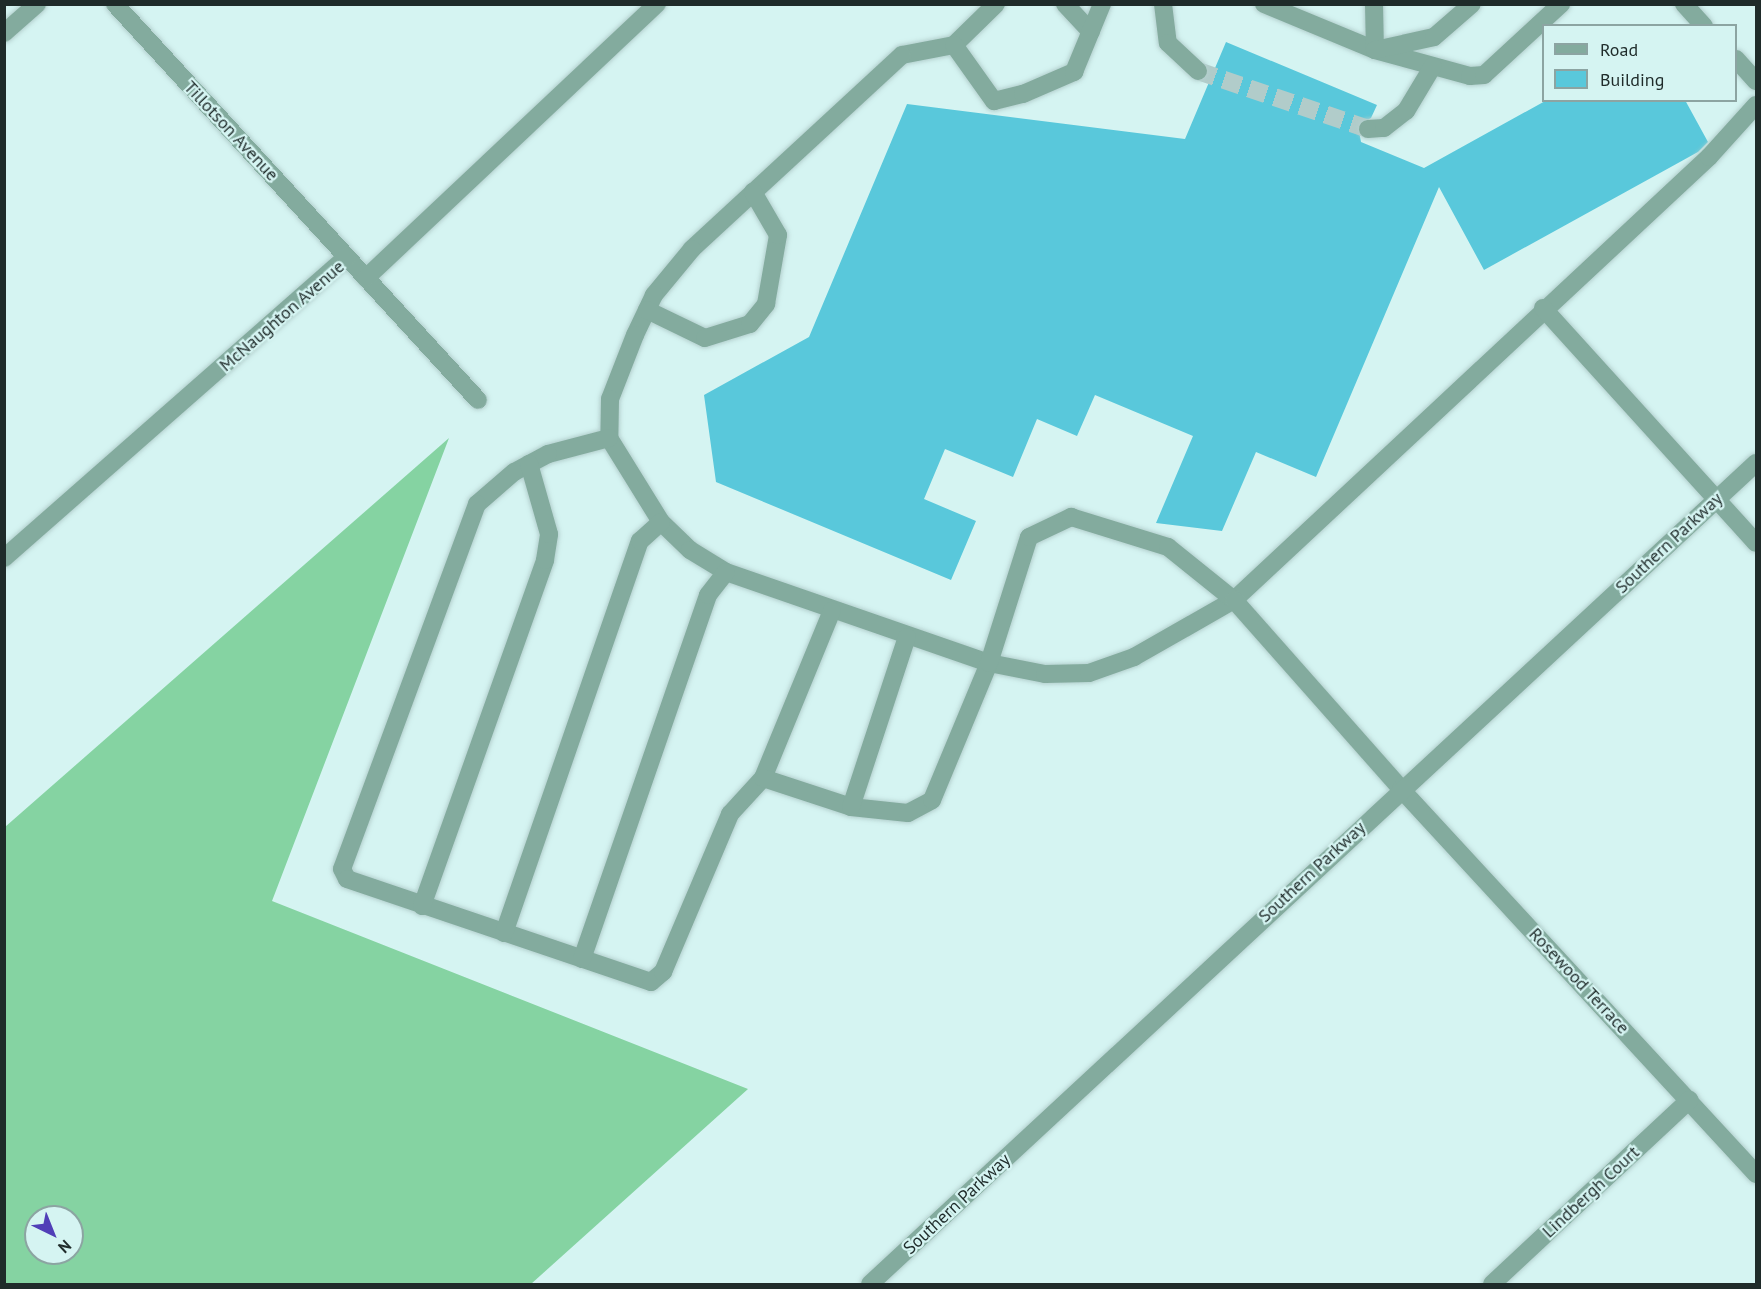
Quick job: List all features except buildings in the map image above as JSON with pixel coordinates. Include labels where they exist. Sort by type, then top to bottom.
[{"type":"street","points":[[4,33],[37,4]]},
{"type":"street","name":"McNaughton Avenue","points":[[4,558],[347,257],[366,278],[657,4]]},
{"type":"street","points":[[996,4],[954,45],[902,55],[692,249],[654,295],[647,310],[610,399],[609,438],[661,522],[690,550],[726,572],[832,611],[989,663],[1045,674],[1089,673],[1134,657],[1234,600],[1543,308],[1754,114]]},
{"type":"street","points":[[1065,4],[1091,32]]},
{"type":"street","points":[[954,45],[994,101],[1023,94],[1074,72],[1102,4]]},
{"type":"street","points":[[1163,4],[1168,43],[1198,71]]},
{"type":"street","points":[[1264,4],[1375,50],[1470,76],[1484,75],[1561,4]]},
{"type":"street","points":[[1374,4],[1375,50]]},
{"type":"street","points":[[1375,50],[1434,37],[1472,4]]},
{"type":"street","points":[[1684,4],[1702,24]]},
{"type":"street","name":"Tillotson Avenue","points":[[120,6],[347,257]]},
{"type":"street","points":[[1737,60],[1756,81]]},
{"type":"street","points":[[1368,129],[1384,128],[1406,111],[1433,66]]},
{"type":"street","points":[[647,310],[705,338],[750,324],[766,304],[778,235],[753,192]]},
{"type":"street","points":[[366,278],[478,400]]},
{"type":"street","points":[[1543,308],[1756,543]]},
{"type":"street","points":[[609,438],[529,464],[477,504],[342,869],[347,879],[651,982],[663,972],[730,814],[763,778],[832,611]]},
{"type":"street","name":"Southern Parkway","points":[[870,1284],[1401,789],[1756,463]]},
{"type":"street","points":[[422,906],[545,560],[549,534],[529,464]]},
{"type":"street","name":"Rosewood Terrace","points":[[763,778],[851,807],[908,813],[932,800],[989,663],[1029,537],[1071,518],[1167,547],[1234,600],[1401,789],[1756,1174]]},
{"type":"street","points":[[504,933],[640,541],[661,522]]},
{"type":"street","points":[[582,959],[708,595],[726,572]]},
{"type":"street","points":[[851,807],[908,637]]},
{"type":"street","name":"Lindbergh Court","points":[[1492,1284],[1689,1100]]},
{"type":"green space","points":[[449,438],[272,901],[748,1089],[531,1284],[5,1284],[5,827]]},
{"type":"tunnel","points":[[1198,71],[1368,129]]}]
